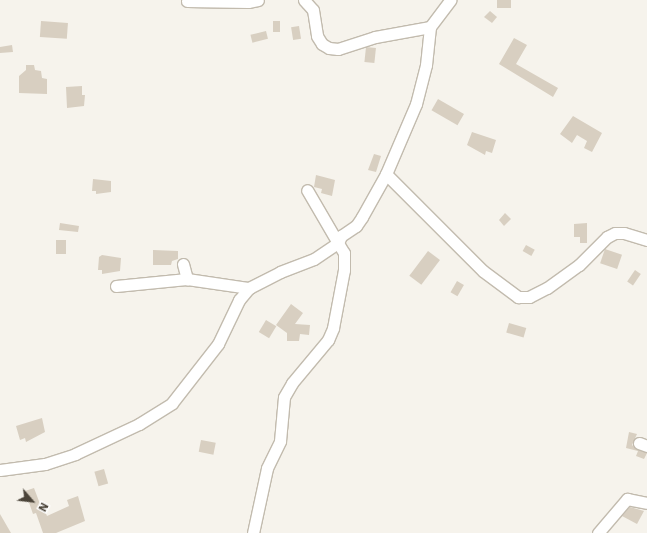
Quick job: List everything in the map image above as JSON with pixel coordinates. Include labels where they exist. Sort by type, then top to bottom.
[{"type":"street","points":[[187,1],[248,2],[258,0]]},
{"type":"street","points":[[304,0],[312,10],[317,36],[322,44],[329,48],[338,49],[375,37],[430,27]]},
{"type":"street","points":[[0,470],[45,464],[75,454],[133,428],[172,403],[218,344],[236,306],[249,288],[280,272],[314,259],[338,243],[341,236],[356,226],[386,174],[416,104],[426,65],[430,27],[450,0]]},
{"type":"street","points":[[386,174],[483,271],[518,297],[529,297],[548,288],[579,265],[607,237],[616,233],[624,233],[647,240]]},
{"type":"street","points":[[253,533],[268,468],[280,441],[284,397],[292,383],[328,340],[333,328],[344,270],[344,253],[307,190]]},
{"type":"street","points":[[183,264],[187,279]]},
{"type":"street","points":[[116,286],[172,282],[187,279],[249,288]]},
{"type":"street","points":[[598,533],[627,500],[647,503]]},
{"type":"building","points":[[497,0],[511,0],[511,8],[497,8]]},
{"type":"building","points":[[490,11],[497,17],[492,23],[484,17]]},
{"type":"building","points":[[41,21],[68,23],[67,39],[40,37]]},
{"type":"building","points":[[273,21],[280,21],[280,32],[273,32]]},
{"type":"building","points":[[299,26],[301,39],[293,40],[291,27]]},
{"type":"building","points":[[266,31],[268,39],[252,43],[250,35]]},
{"type":"building","points":[[514,38],[527,45],[516,64],[558,88],[553,97],[499,64]]},
{"type":"building","points":[[12,45],[13,52],[0,53],[0,47]]},
{"type":"building","points":[[366,47],[376,48],[374,63],[364,62]]},
{"type":"building","points":[[26,65],[34,65],[35,70],[41,71],[42,78],[47,79],[47,94],[19,93],[19,76],[26,70]]},
{"type":"building","points":[[82,86],[82,95],[85,95],[84,106],[67,108],[66,87]]},
{"type":"building","points":[[438,99],[464,114],[457,125],[432,110]]},
{"type":"building","points":[[573,116],[602,133],[592,152],[584,148],[587,141],[577,135],[572,143],[560,134]]},
{"type":"building","points":[[472,132],[496,140],[492,153],[486,151],[485,155],[467,145]]},
{"type":"building","points":[[374,154],[381,156],[376,172],[368,170]]},
{"type":"building","points":[[316,175],[335,180],[332,196],[321,193],[322,189],[314,187]]},
{"type":"building","points":[[93,179],[111,181],[111,192],[96,194],[96,191],[92,191]]},
{"type":"building","points":[[505,213],[511,219],[504,226],[499,220]]},
{"type":"building","points":[[60,223],[79,226],[78,232],[59,230]]},
{"type":"building","points":[[587,223],[587,243],[580,243],[580,237],[574,237],[574,224]]},
{"type":"building","points":[[56,240],[66,240],[66,254],[56,254]]},
{"type":"building","points":[[526,245],[535,250],[531,256],[523,251]]},
{"type":"building","points":[[605,249],[622,255],[617,269],[600,263]]},
{"type":"building","points":[[153,250],[178,251],[178,259],[172,261],[171,265],[153,265]]},
{"type":"building","points":[[428,251],[440,260],[421,285],[409,276]]},
{"type":"building","points":[[102,255],[121,258],[120,271],[102,274],[102,270],[98,270],[99,257]]},
{"type":"building","points":[[635,270],[641,274],[633,286],[627,282]]},
{"type":"building","points":[[457,281],[464,285],[457,296],[450,292]]},
{"type":"building","points":[[291,304],[303,313],[295,324],[310,325],[309,335],[300,334],[299,341],[287,341],[287,333],[276,325]]},
{"type":"building","points":[[266,320],[276,326],[269,338],[259,332]]},
{"type":"building","points":[[509,323],[526,328],[524,338],[506,333]]},
{"type":"building","points":[[42,418],[45,432],[26,442],[25,438],[20,440],[16,426]]},
{"type":"building","points":[[629,432],[637,434],[632,445],[636,449],[647,453],[644,459],[636,456],[638,451],[626,448]]},
{"type":"building","points":[[201,440],[216,443],[213,455],[199,452]]},
{"type":"building","points":[[104,469],[108,483],[99,486],[94,472]]},
{"type":"building","points":[[34,488],[43,512],[45,511],[47,516],[69,506],[67,500],[78,496],[85,521],[56,533],[43,533],[36,513],[33,514],[25,491]]},
{"type":"building","points":[[630,507],[644,511],[637,524],[622,516]]},
{"type":"building","points":[[0,514],[11,533],[0,533]]}]
